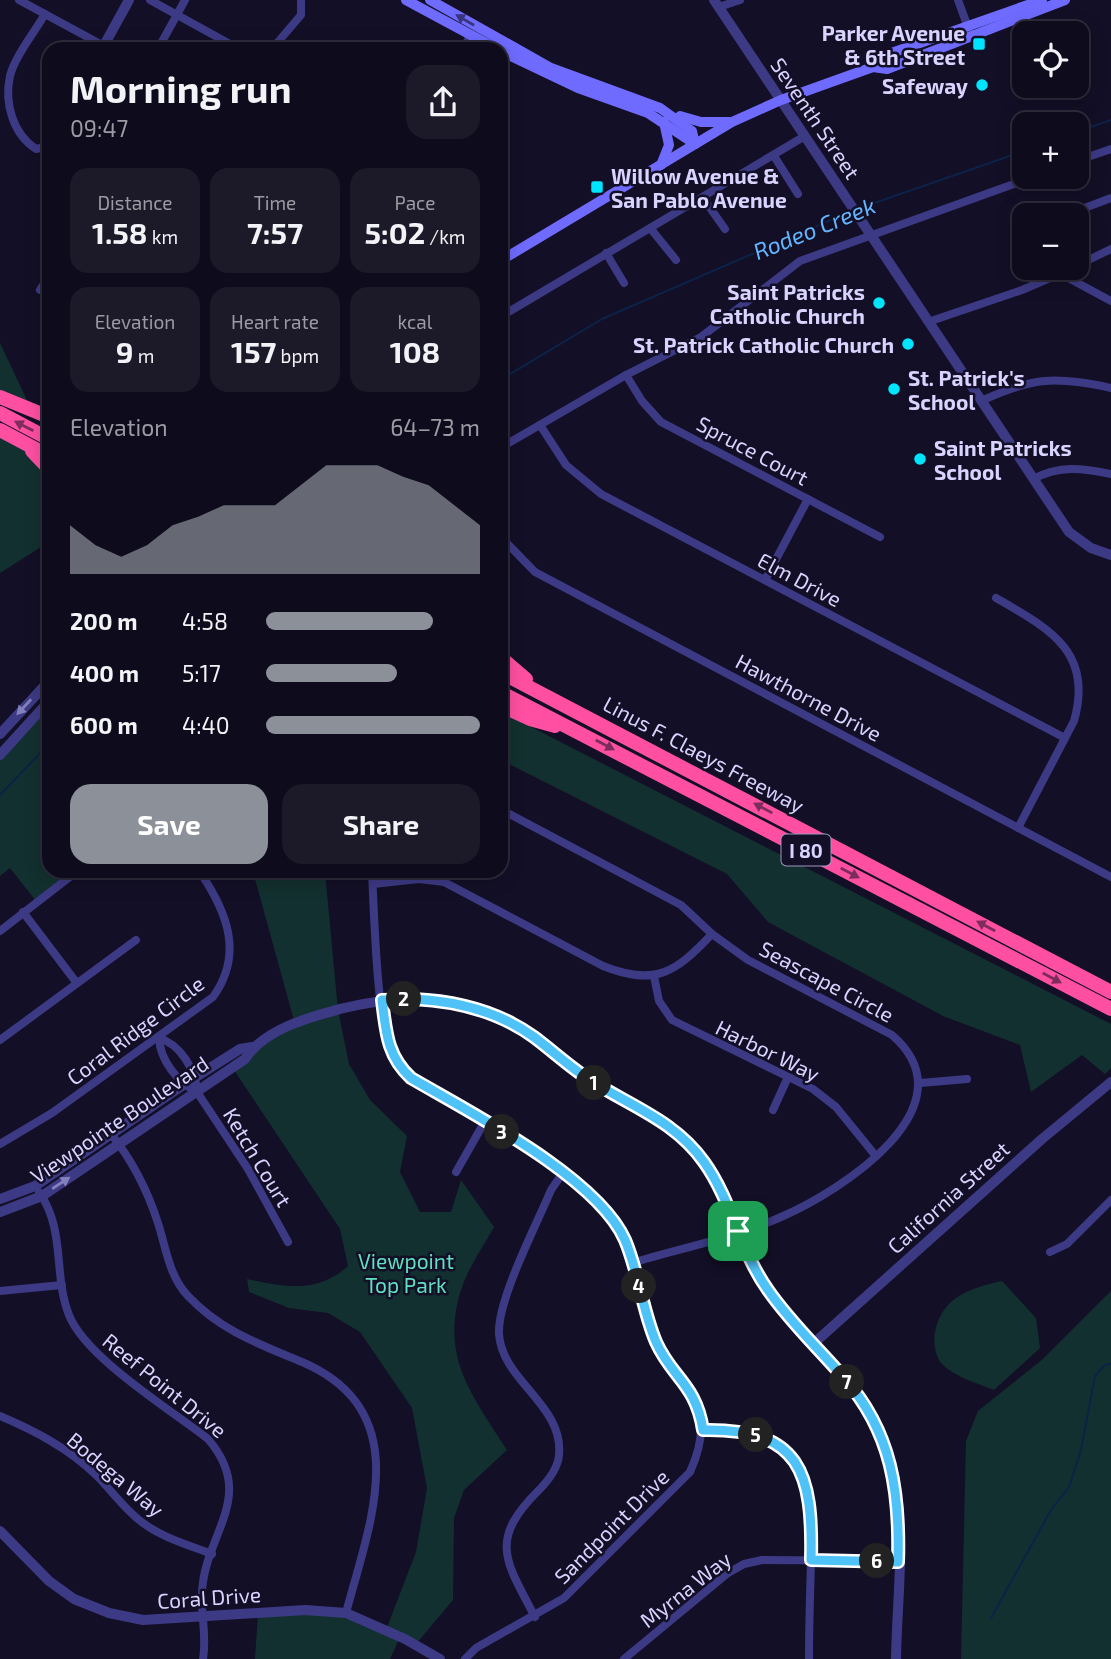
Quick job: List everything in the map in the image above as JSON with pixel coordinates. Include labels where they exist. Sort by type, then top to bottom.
[{"type":"highway","points":[[0,397],[42,414]]},
{"type":"highway","points":[[0,413],[42,435]]},
{"type":"highway","points":[[6,432],[42,452]]},
{"type":"highway","points":[[27,444],[42,461]]},
{"type":"highway","points":[[508,664],[537,689]]},
{"type":"highway","name":"Linus F. Claeys Freeway","points":[[508,676],[1111,992]]},
{"type":"highway","name":"Linus F. Claeys Freeway","points":[[508,696],[1111,1009]]},
{"type":"highway","points":[[508,709],[530,719],[579,732]]},
{"type":"main road","points":[[406,0],[482,42]]},
{"type":"main road","points":[[508,256],[732,122],[781,100],[873,67],[887,69],[1042,0]]},
{"type":"main road","points":[[970,31],[1065,0]]},
{"type":"main road","points":[[433,1],[505,42]]},
{"type":"main road","points":[[508,44],[551,68],[660,108],[701,122],[732,122]]},
{"type":"main road","points":[[508,54],[578,88],[664,122],[695,144]]},
{"type":"main road","points":[[660,108],[692,131],[695,144]]},
{"type":"main road","points":[[661,165],[669,138],[664,122]]},
{"type":"street","points":[[19,0],[93,42]]},
{"type":"street","points":[[106,42],[129,0]]},
{"type":"street","points":[[150,0],[227,42]]},
{"type":"street","points":[[162,42],[184,0]]},
{"type":"street","points":[[278,42],[300,15],[301,0]]},
{"type":"street","points":[[717,4],[740,0]]},
{"type":"street","points":[[958,0],[970,31]]},
{"type":"street","name":"Seventh Street","points":[[717,4],[1069,532],[1091,548],[1111,555]]},
{"type":"street","points":[[42,148],[36,149],[27,143],[14,124],[8,101],[10,75],[44,14]]},
{"type":"street","points":[[467,42],[470,36]]},
{"type":"street","points":[[0,69],[10,75]]},
{"type":"street","points":[[508,312],[805,136]]},
{"type":"street","points":[[1089,157],[1111,149]]},
{"type":"street","points":[[774,156],[798,194]]},
{"type":"street","points":[[508,443],[716,327],[763,287],[800,261],[1012,184]]},
{"type":"street","points":[[703,198],[725,229]]},
{"type":"street","points":[[1089,206],[1111,198]]},
{"type":"street","points":[[651,229],[676,260]]},
{"type":"street","points":[[1089,260],[1111,248]]},
{"type":"street","points":[[606,253],[624,283]]},
{"type":"street","points":[[928,322],[1044,280]]},
{"type":"street","points":[[1072,280],[1111,301]]},
{"type":"street","name":"Spruce Court","points":[[626,375],[642,401],[662,422],[880,537]]},
{"type":"street","points":[[981,401],[1018,384],[1065,378],[1111,388]]},
{"type":"street","name":"Elm Drive","points":[[540,425],[566,465],[601,494],[1065,738]]},
{"type":"street","points":[[1033,479],[1049,471],[1067,467],[1111,474]]},
{"type":"street","points":[[765,580],[808,499]]},
{"type":"street","name":"Hawthorne Drive","points":[[508,544],[535,572],[1111,877]]},
{"type":"street","points":[[996,598],[1049,629],[1073,661],[1079,682],[1079,704],[1065,738],[1017,828]]},
{"type":"street","points":[[0,734],[42,689]]},
{"type":"street","points":[[0,755],[42,709]]},
{"type":"street","name":"Seascape Circle","points":[[508,813],[681,905],[696,916],[712,934],[748,960],[892,1035],[909,1054],[919,1083]]},
{"type":"street","points":[[0,931],[68,878]]},
{"type":"street","name":"Coral Ridge Circle","points":[[0,1144],[52,1113],[213,997],[225,980],[230,960],[226,919],[204,878]]},
{"type":"street","points":[[372,878],[387,1042],[401,1068],[411,1078],[485,1121],[598,1201],[613,1219],[632,1262],[657,1344],[693,1394],[703,1430],[735,1430],[755,1434],[775,1444],[791,1459],[803,1477],[810,1497],[808,1659]]},
{"type":"street","points":[[373,884],[419,879],[444,882],[603,966],[630,975],[654,976],[683,964],[712,934]]},
{"type":"street","points":[[23,912],[76,982]]},
{"type":"street","points":[[0,1040],[136,940]]},
{"type":"street","name":"Harbor Way","points":[[654,976],[665,1012],[681,1027],[788,1077],[826,1098],[876,1155]]},
{"type":"street","name":"Viewpointe Boulevard","points":[[0,1199],[34,1186],[240,1049],[252,1047],[277,1032],[315,1017],[382,1000],[446,1000],[475,1008],[532,1036],[592,1081],[651,1113],[703,1159],[723,1194],[764,1284],[859,1396],[885,1444],[898,1498],[896,1659]]},
{"type":"street","points":[[159,1038],[171,1042],[197,1076],[197,1092],[183,1085],[160,1050],[159,1038]]},
{"type":"street","name":"Viewpointe Boulevard","points":[[0,1212],[42,1196],[120,1145],[245,1059],[252,1047]]},
{"type":"street","points":[[773,1110],[788,1077]]},
{"type":"street","points":[[632,1262],[777,1219],[816,1201],[876,1155],[910,1121],[919,1083],[967,1079]]},
{"type":"street","name":"California Street","points":[[813,1344],[1042,1139],[1111,1082]]},
{"type":"street","name":"Ketch Court","points":[[197,1092],[248,1169],[288,1242]]},
{"type":"street","points":[[456,1172],[485,1121]]},
{"type":"street","points":[[111,1134],[144,1186],[168,1264],[185,1294],[215,1323],[306,1364],[342,1385],[368,1418],[378,1461],[374,1509],[346,1613]]},
{"type":"street","points":[[536,1617],[508,1561],[507,1534],[516,1512],[545,1484],[559,1456],[554,1425],[506,1360],[499,1333],[503,1306],[551,1190],[562,1174]]},
{"type":"street","name":"Reef Point Drive","points":[[34,1186],[42,1196],[60,1242],[62,1285],[69,1316],[87,1345],[208,1439],[220,1454],[228,1474],[230,1497],[202,1592],[203,1659]]},
{"type":"street","points":[[1050,1252],[1067,1244],[1111,1200]]},
{"type":"street","points":[[0,1291],[62,1285]]},
{"type":"street","name":"Bodega Way","points":[[0,1416],[31,1429],[64,1450],[96,1475],[144,1524],[172,1539],[212,1554]]},
{"type":"street","name":"Sandpoint Drive","points":[[466,1659],[475,1647],[536,1617],[564,1598],[677,1488],[695,1462],[703,1430]]},
{"type":"street","name":"Coral Drive","points":[[0,1531],[49,1581],[74,1599],[109,1613],[143,1620],[305,1610],[346,1613],[405,1639],[440,1659]]},
{"type":"street","name":"Myrna Way","points":[[624,1659],[727,1573],[744,1564],[762,1560],[898,1562]]},
{"type":"green space","points":[[0,343],[34,415],[0,404]]},
{"type":"green space","points":[[0,430],[42,463],[42,546],[0,573]]},
{"type":"green space","points":[[42,709],[42,878],[64,878],[36,901],[10,868],[0,876],[0,755]]},
{"type":"green space","points":[[508,715],[1111,1024],[1111,1068],[1105,1074],[1082,1055],[1031,1092],[1020,1045],[943,1016],[768,922],[727,874],[508,764]]},
{"type":"green space","name":"Viewpoint Top Park","points":[[255,878],[326,878],[338,1010],[349,1064],[370,1100],[407,1136],[400,1172],[420,1212],[451,1212],[461,1180],[494,1227],[461,1290],[454,1336],[463,1374],[507,1450],[464,1490],[454,1518],[453,1600],[416,1644],[400,1637],[390,1659],[255,1659],[258,1613],[346,1613],[386,1630],[416,1552],[427,1488],[412,1408],[360,1332],[328,1313],[289,1308],[249,1292],[247,1279],[287,1286],[312,1285],[336,1275],[348,1266],[340,1229],[232,1067],[252,1047],[295,1024]]},
{"type":"green space","points":[[1002,1281],[1036,1318],[1040,1348],[994,1390],[946,1368],[937,1356],[934,1336],[944,1310],[951,1302],[969,1291]]},
{"type":"green space","points":[[1111,1291],[1111,1659],[961,1659],[966,1441],[978,1411],[1043,1359]]},
{"type":"waterway","name":"Rodeo Creek","points":[[1089,128],[1111,120]]},
{"type":"waterway","name":"Rodeo Creek","points":[[857,209],[1012,155]]},
{"type":"waterway","name":"Rodeo Creek","points":[[508,375],[602,319],[849,212]]},
{"type":"waterway","name":"Rodeo Creek","points":[[0,795],[42,751]]},
{"type":"waterway","points":[[991,1618],[1051,1510],[1069,1487],[1081,1450],[1095,1376],[1105,1365],[1111,1364]]},
{"type":"place","name":"Parker Avenue & 6th Street","points":[[979,44]]},
{"type":"place","name":"Safeway","points":[[982,85]]},
{"type":"place","name":"Willow Avenue & San Pablo Avenue","points":[[597,187]]},
{"type":"place","name":"Saint Patricks Catholic Church","points":[[879,303]]},
{"type":"place","name":"St. Patrick Catholic Church","points":[[908,344]]},
{"type":"place","name":"St. Patrick's School","points":[[894,389]]},
{"type":"place","name":"Saint Patricks School","points":[[920,459]]},
{"type":"route","points":[[382,1000],[446,1000],[506,1021],[532,1036],[592,1081],[651,1113],[703,1159],[723,1194],[738,1231],[752,1264],[768,1291],[854,1390],[879,1430],[888,1452],[897,1490],[898,1562],[811,1560],[811,1504],[803,1477],[791,1459],[769,1440],[749,1432],[703,1430],[700,1411],[693,1394],[657,1344],[625,1241],[613,1219],[598,1201],[524,1146],[411,1078],[392,1056],[387,1042],[382,1000]]}]
